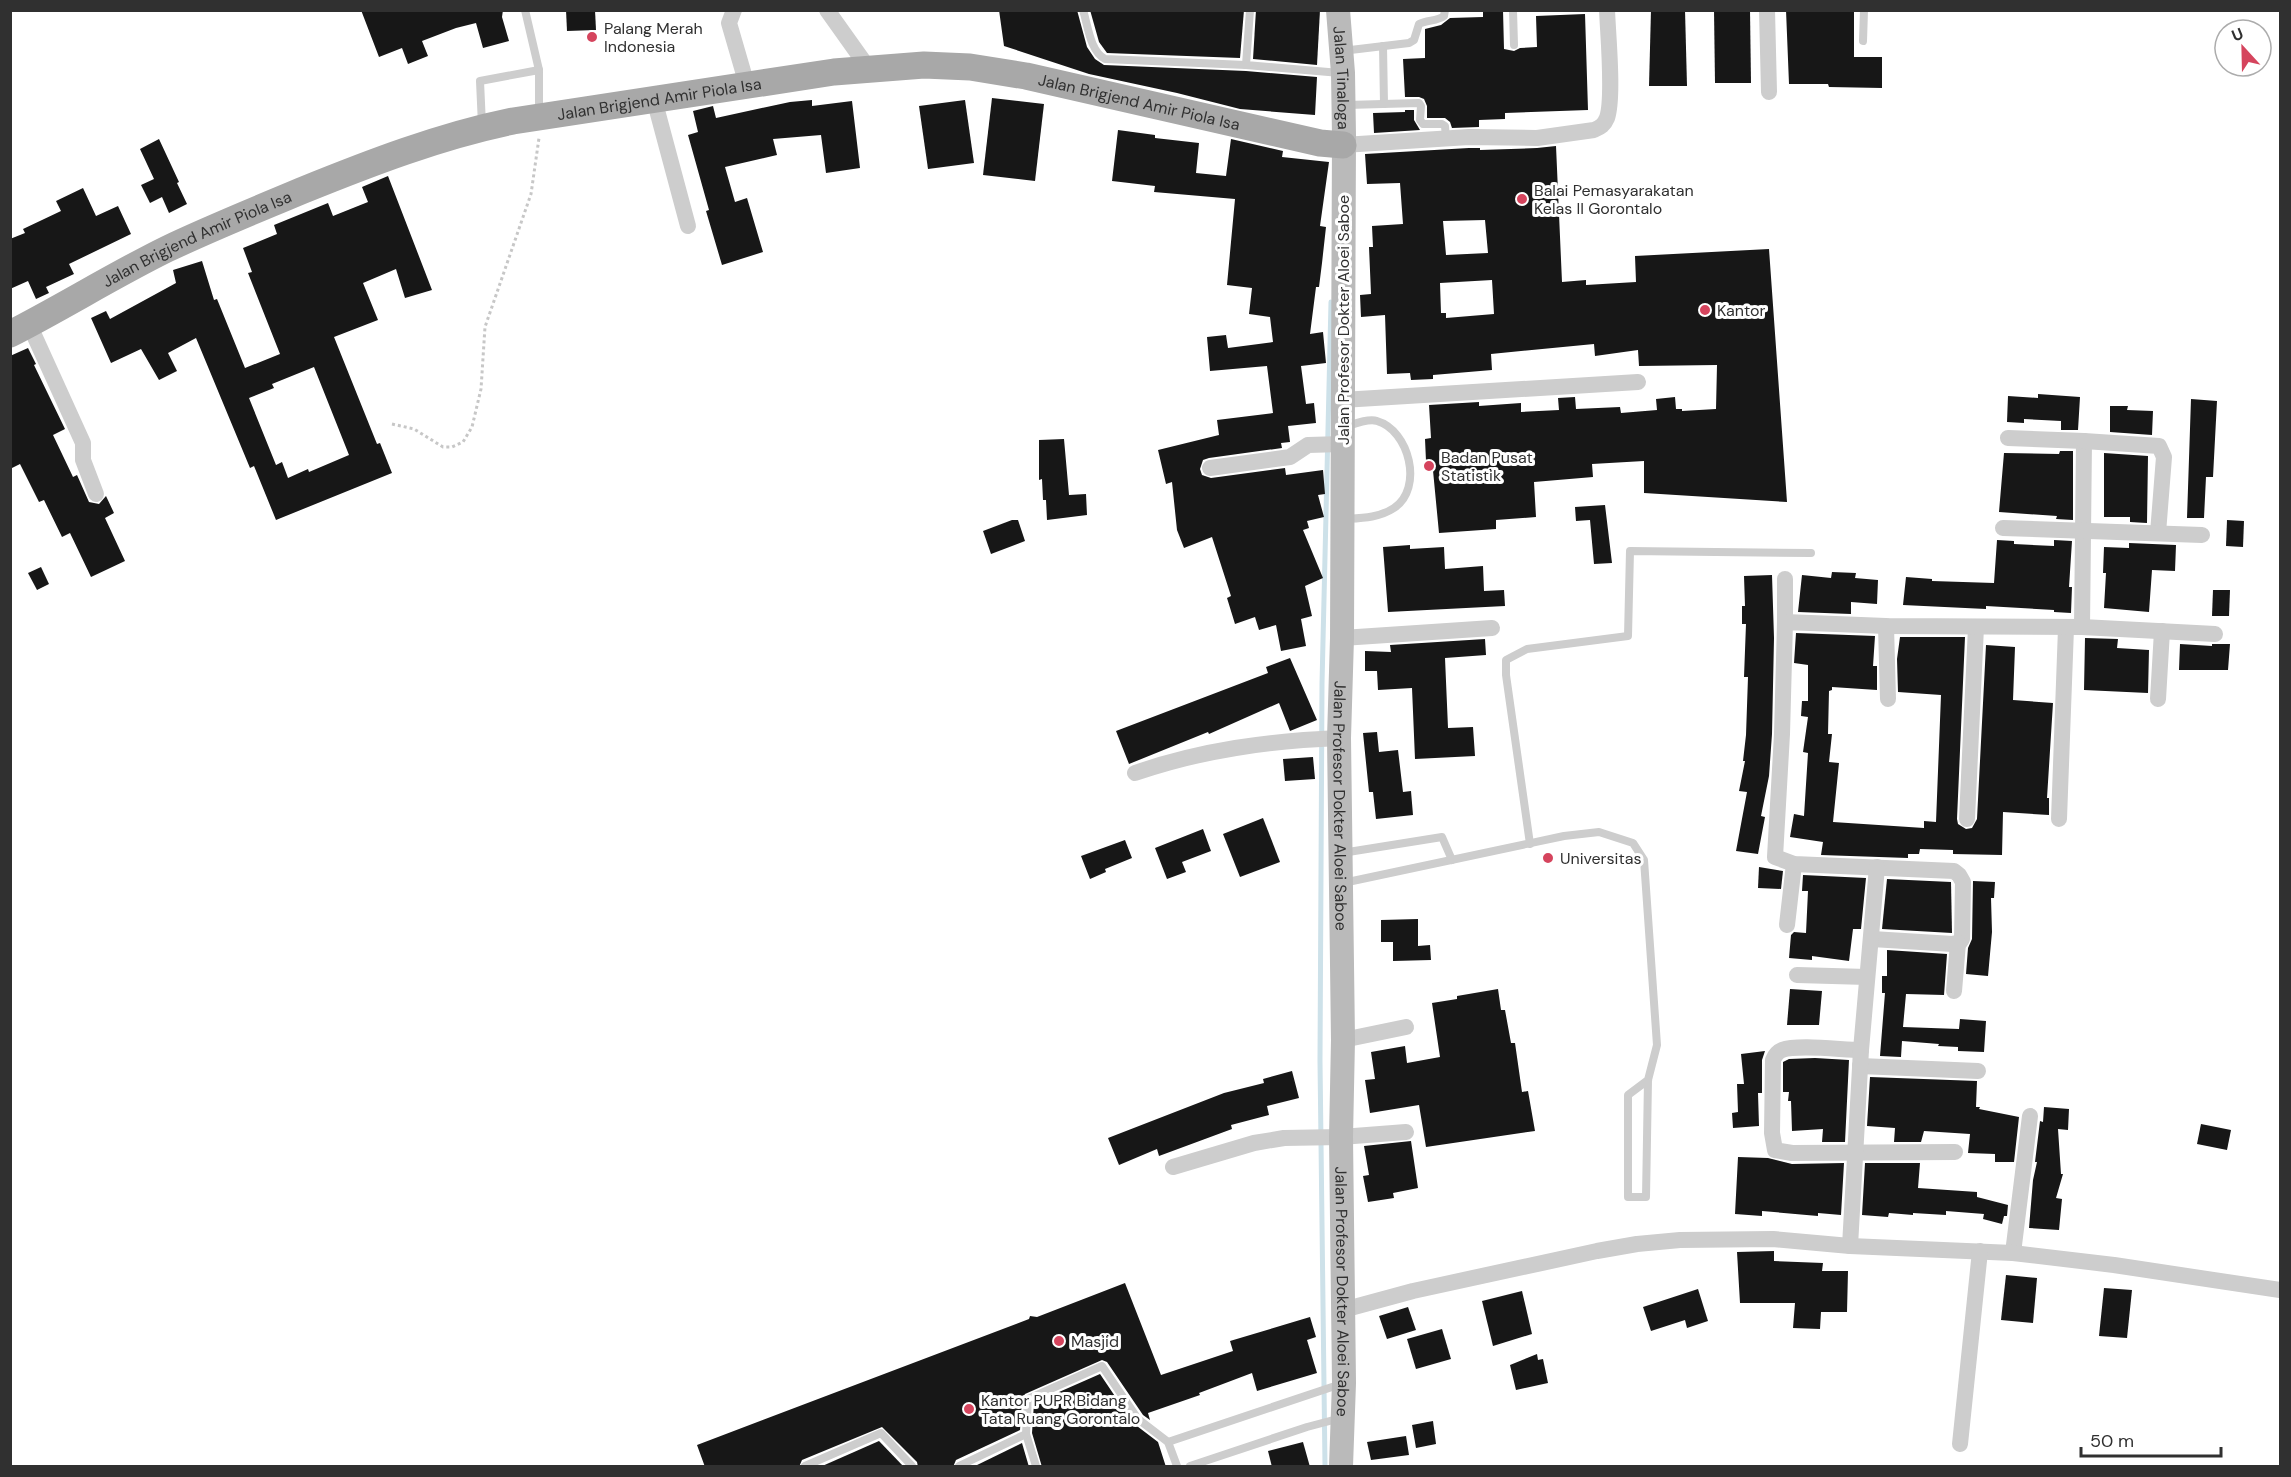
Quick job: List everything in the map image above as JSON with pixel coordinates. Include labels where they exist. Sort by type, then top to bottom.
[{"type":"main road","name":"Jalan Brigjend Amir Piola Isa","points":[[20,329],[165,250],[234,218],[355,170],[482,128],[538,117],[834,72],[924,65],[970,67],[1026,76],[1320,143],[1344,145]]},
{"type":"street","points":[[734,10],[729,23],[747,85]]},
{"type":"street","points":[[826,10],[869,69]]},
{"type":"street","name":"Jalan Tinaloga","points":[[1338,10],[1338,66],[1343,105],[1344,145]]},
{"type":"street","points":[[1344,145],[1446,138],[1537,138],[1584,132],[1603,126],[1608,116],[1609,101],[1607,10]]},
{"type":"street","points":[[1767,10],[1769,92]]},
{"type":"street","points":[[654,99],[688,226]]},
{"type":"street","name":"Jalan Profesor Dokter Aloei Saboe","points":[[1341,1467],[1336,1419],[1343,1310],[1337,1138],[1343,1040],[1342,883],[1341,853],[1328,738],[1342,638],[1342,519],[1334,440],[1342,400],[1344,145]]},
{"type":"street","points":[[20,329],[83,443],[82,456],[96,494]]},
{"type":"street","points":[[1342,400],[1638,382]]},
{"type":"street","points":[[2008,438],[2159,446],[2164,457],[2158,533]]},
{"type":"street","points":[[1210,468],[1290,457],[1307,446],[1334,440]]},
{"type":"street","points":[[2059,819],[2083,530],[2084,441]]},
{"type":"street","points":[[2003,528],[2202,535]]},
{"type":"street","points":[[1785,579],[1782,734],[1774,854],[1776,859],[1794,864],[1954,871],[1963,882],[1962,939],[1958,944],[1954,992]]},
{"type":"street","points":[[1785,622],[1886,626],[2074,628],[2215,634]]},
{"type":"street","points":[[1886,626],[1888,699]]},
{"type":"street","points":[[1967,819],[1976,627]]},
{"type":"street","points":[[1342,638],[1492,628]]},
{"type":"street","points":[[2158,699],[2162,631]]},
{"type":"street","points":[[1135,773],[1191,756],[1243,745],[1328,738]]},
{"type":"street","points":[[1787,925],[1794,864]]},
{"type":"street","points":[[1850,1246],[1861,1058],[1877,867]]},
{"type":"street","points":[[1872,939],[1958,944]]},
{"type":"street","points":[[1797,975],[1867,977]]},
{"type":"street","points":[[1343,1040],[1406,1027]]},
{"type":"street","points":[[1955,1152],[1792,1153],[1775,1150],[1772,1133],[1773,1060],[1779,1051],[1791,1048],[1978,1071]]},
{"type":"street","points":[[2013,1253],[2030,1116]]},
{"type":"street","points":[[1173,1167],[1254,1143],[1284,1138],[1337,1138],[1406,1132]]},
{"type":"street","points":[[1343,1310],[1413,1291],[1637,1244],[1680,1240],[1773,1239],[1850,1246],[2013,1253],[2114,1265],[2280,1290]]},
{"type":"street","points":[[1960,1444],[1980,1251]]},
{"type":"lane","points":[[525,10],[539,69],[538,117]]},
{"type":"lane","points":[[1083,10],[1095,50],[1105,59],[1246,65],[1297,70],[1338,66],[1383,46],[1409,43],[1414,40],[1419,24],[1426,20],[1441,18],[1445,10]]},
{"type":"lane","points":[[1246,65],[1250,10]]},
{"type":"lane","points":[[1513,10],[1514,45]]},
{"type":"lane","points":[[1863,41],[1864,10]]},
{"type":"lane","points":[[1383,46],[1384,104]]},
{"type":"lane","points":[[482,128],[480,81],[539,69]]},
{"type":"lane","points":[[1343,105],[1419,103],[1421,106],[1420,120],[1424,124],[1445,126],[1446,138]]},
{"type":"lane","points":[[1334,440],[1375,420],[1392,428],[1399,436],[1409,461],[1410,472],[1403,500],[1394,508],[1379,516],[1342,519]]},
{"type":"lane","points":[[1530,844],[1506,675],[1506,660],[1527,649],[1628,636],[1630,551],[1811,554]]},
{"type":"lane","points":[[1342,883],[1564,836],[1599,832],[1633,843],[1644,860],[1657,1045],[1648,1080],[1646,1197],[1628,1197],[1628,1095],[1648,1080]]},
{"type":"lane","points":[[1341,853],[1442,837],[1452,860]]},
{"type":"lane","points":[[1036,1467],[1026,1434],[1028,1399],[1102,1366],[1138,1419],[1168,1443],[1177,1467]]},
{"type":"lane","points":[[1168,1443],[1337,1385]]},
{"type":"lane","points":[[1190,1467],[1336,1419]]},
{"type":"lane","points":[[805,1467],[881,1433],[912,1467]]},
{"type":"lane","points":[[959,1467],[1026,1434]]},
{"type":"path","points":[[392,423],[414,429],[443,447],[463,442],[472,427],[481,389],[485,327],[531,194],[539,147],[538,117]]},
{"type":"building","points":[[361,10],[503,10],[502,17],[509,41],[483,48],[476,23],[422,41],[428,56],[408,64],[402,48],[379,57]]},
{"type":"building","points":[[566,10],[595,10],[596,30],[567,31]]},
{"type":"building","points":[[999,10],[1077,10],[1087,47],[1095,59],[1104,65],[1246,71],[1317,77],[1315,115],[1240,109],[1089,74],[1004,46]]},
{"type":"building","points":[[1090,10],[1244,10],[1240,58],[1107,53],[1099,42]]},
{"type":"building","points":[[1256,10],[1320,10],[1317,65],[1253,59]]},
{"type":"building","points":[[1483,10],[1503,10],[1504,49],[1514,51],[1520,48],[1537,47],[1536,16],[1585,14],[1588,110],[1505,113],[1505,119],[1479,120],[1479,127],[1452,128],[1450,122],[1445,118],[1427,118],[1427,106],[1424,99],[1405,97],[1403,59],[1425,58],[1425,29],[1441,25],[1450,18],[1483,17]]},
{"type":"building","points":[[1651,10],[1685,10],[1687,86],[1649,86]]},
{"type":"building","points":[[1714,10],[1750,10],[1751,83],[1715,83]]},
{"type":"building","points":[[1786,10],[1854,10],[1854,57],[1882,57],[1882,88],[1789,84]]},
{"type":"building","points":[[992,98],[1044,104],[1035,181],[983,175]]},
{"type":"building","points":[[812,100],[812,106],[852,101],[860,168],[826,173],[821,135],[773,139],[777,155],[725,167],[735,202],[747,198],[763,252],[722,265],[706,211],[709,210],[688,135],[698,132],[693,111],[713,106],[716,118],[790,102]]},
{"type":"building","points":[[965,100],[974,163],[928,169],[919,106]]},
{"type":"building","points":[[1405,110],[1414,110],[1414,120],[1420,130],[1374,133],[1373,113],[1405,112]]},
{"type":"building","points":[[1118,130],[1155,135],[1155,138],[1199,143],[1196,173],[1226,176],[1231,139],[1283,151],[1282,157],[1329,162],[1320,226],[1326,227],[1319,287],[1316,287],[1310,334],[1323,332],[1326,363],[1301,366],[1306,404],[1314,403],[1316,423],[1288,426],[1290,442],[1281,443],[1282,448],[1209,458],[1203,460],[1200,469],[1202,475],[1211,478],[1285,468],[1286,475],[1323,470],[1325,494],[1318,495],[1324,517],[1307,521],[1309,528],[1303,530],[1323,578],[1305,586],[1312,616],[1301,619],[1306,646],[1281,651],[1276,625],[1259,630],[1255,617],[1235,624],[1227,598],[1231,596],[1212,537],[1184,548],[1177,530],[1172,482],[1166,484],[1158,450],[1219,435],[1217,420],[1273,413],[1267,366],[1210,371],[1207,337],[1226,335],[1228,348],[1273,342],[1270,317],[1249,314],[1252,288],[1227,285],[1235,199],[1154,192],[1155,186],[1112,181]]},
{"type":"building","points":[[159,139],[187,204],[169,213],[162,197],[150,203],[141,185],[154,179],[140,149]]},
{"type":"building","points":[[1556,146],[1562,282],[1586,280],[1586,285],[1636,282],[1635,256],[1769,249],[1787,502],[1644,493],[1644,461],[1592,464],[1593,477],[1534,482],[1536,517],[1496,520],[1496,529],[1439,533],[1432,460],[1426,461],[1425,439],[1431,438],[1429,405],[1479,402],[1479,406],[1521,403],[1521,412],[1559,410],[1558,398],[1575,397],[1576,409],[1620,407],[1621,413],[1657,410],[1656,399],[1675,397],[1676,409],[1682,409],[1682,411],[1716,409],[1717,365],[1639,366],[1638,350],[1595,356],[1594,344],[1491,354],[1492,370],[1433,375],[1433,379],[1411,380],[1410,373],[1387,374],[1385,315],[1361,317],[1360,295],[1371,294],[1369,247],[1373,247],[1372,226],[1403,224],[1400,183],[1367,184],[1365,154],[1469,148],[1480,148],[1480,150]],"holes":[[[1485,220],[1488,253],[1446,255],[1443,221]],[[1492,280],[1494,314],[1446,318],[1446,313],[1441,313],[1440,283]]]},
{"type":"building","points":[[388,176],[432,290],[405,298],[396,269],[363,283],[378,320],[334,337],[377,444],[380,443],[392,473],[276,520],[254,466],[250,468],[196,338],[168,353],[177,371],[159,380],[141,349],[111,363],[91,318],[106,311],[110,319],[176,283],[173,270],[202,261],[214,300],[217,299],[245,368],[280,354],[248,273],[252,272],[243,248],[277,234],[274,225],[328,203],[333,216],[368,202],[362,187]],"holes":[[[314,367],[349,455],[288,478],[282,462],[276,465],[249,398],[274,388],[272,384]]]},
{"type":"building","points":[[83,188],[96,216],[118,206],[131,234],[69,264],[74,274],[46,287],[49,293],[36,299],[28,281],[10,289],[10,239],[25,233],[23,229],[61,211],[56,201]]},
{"type":"building","points":[[28,348],[65,429],[53,435],[73,477],[77,475],[89,502],[99,504],[106,496],[114,513],[105,518],[125,561],[91,577],[70,533],[62,537],[44,500],[39,502],[20,464],[10,469],[10,356]]},
{"type":"building","points":[[2038,394],[2080,397],[2078,430],[2061,430],[2061,421],[2024,419],[2024,423],[2007,422],[2008,396],[2038,398]]},
{"type":"building","points":[[2191,399],[2217,401],[2213,477],[2206,477],[2204,518],[2187,518]]},
{"type":"building","points":[[2110,406],[2128,406],[2127,410],[2153,411],[2152,435],[2110,432]]},
{"type":"building","points":[[1064,439],[1069,495],[1086,494],[1087,515],[1047,520],[1042,479],[1039,480],[1039,440]]},
{"type":"building","points":[[2060,451],[2073,451],[2073,520],[2056,519],[2057,516],[1999,512],[2004,453],[2059,454]]},
{"type":"building","points":[[2104,453],[2148,456],[2147,523],[2130,522],[2130,517],[2104,517]]},
{"type":"building","points":[[1605,505],[1612,563],[1594,564],[1590,520],[1576,521],[1575,507]]},
{"type":"building","points":[[1018,520],[1025,541],[991,554],[983,531]]},
{"type":"building","points":[[2227,520],[2244,521],[2243,547],[2226,546]]},
{"type":"building","points":[[1997,540],[2014,541],[2014,544],[2054,546],[2054,540],[2072,541],[2069,587],[2072,587],[2071,613],[1986,606],[1986,609],[1903,605],[1906,577],[1932,579],[1932,581],[1994,583]]},
{"type":"building","points":[[2129,543],[2176,545],[2175,571],[2152,570],[2149,612],[2104,608],[2106,573],[2103,573],[2104,547],[2129,548]]},
{"type":"building","points":[[1410,545],[1410,549],[1444,547],[1445,569],[1483,566],[1484,591],[1504,590],[1505,606],[1388,612],[1383,547]]},
{"type":"building","points":[[41,567],[49,584],[37,590],[28,573]]},
{"type":"building","points":[[1832,572],[1856,573],[1855,578],[1878,580],[1877,604],[1851,602],[1851,614],[1798,612],[1802,575],[1831,578]]},
{"type":"building","points":[[1772,575],[1774,638],[1772,734],[1769,776],[1761,816],[1765,817],[1758,854],[1736,851],[1747,792],[1739,791],[1745,761],[1743,761],[1748,677],[1744,677],[1746,624],[1742,624],[1742,606],[1745,606],[1744,576]]},
{"type":"building","points":[[2213,590],[2230,590],[2229,616],[2212,616]]},
{"type":"building","points":[[1796,633],[1875,636],[1873,666],[1877,666],[1877,690],[1832,687],[1829,691],[1828,734],[1832,734],[1829,762],[1839,763],[1833,822],[1924,828],[1924,821],[1936,822],[1941,695],[1898,692],[1897,659],[1900,637],[1965,637],[1957,819],[1958,824],[1966,829],[1972,828],[1977,819],[1986,645],[2015,647],[2013,700],[2053,703],[2047,798],[2049,798],[2049,815],[2003,812],[2002,855],[1953,854],[1953,850],[1920,849],[1919,854],[1908,854],[1908,858],[1821,855],[1823,842],[1790,837],[1794,814],[1804,816],[1808,753],[1803,752],[1808,717],[1801,716],[1802,701],[1808,701],[1808,665],[1794,663]]},
{"type":"building","points":[[2085,638],[2118,639],[2117,648],[2149,650],[2148,693],[2084,690]]},
{"type":"building","points":[[1485,639],[1486,655],[1445,658],[1448,728],[1473,727],[1475,756],[1415,759],[1412,688],[1378,690],[1377,671],[1365,671],[1365,651],[1391,652],[1390,645]]},
{"type":"building","points":[[2180,644],[2212,646],[2212,644],[2230,644],[2228,670],[2179,670]]},
{"type":"building","points":[[1290,658],[1317,720],[1290,731],[1279,703],[1209,734],[1208,732],[1129,764],[1116,731],[1268,673],[1266,667]]},
{"type":"building","points":[[1377,732],[1379,752],[1398,750],[1403,792],[1411,791],[1413,815],[1376,819],[1373,792],[1369,792],[1363,733]]},
{"type":"building","points":[[1313,757],[1315,779],[1285,781],[1283,759]]},
{"type":"building","points":[[1263,818],[1280,862],[1240,877],[1223,834]]},
{"type":"building","points":[[1203,829],[1211,851],[1182,862],[1186,872],[1167,879],[1155,848]]},
{"type":"building","points":[[1125,840],[1132,858],[1105,869],[1106,872],[1090,879],[1081,856]]},
{"type":"building","points":[[1759,867],[1783,871],[1781,889],[1758,888]]},
{"type":"building","points":[[1803,875],[1866,878],[1861,929],[1853,929],[1849,961],[1812,956],[1812,960],[1789,958],[1791,935],[1794,932],[1806,933],[1808,891],[1802,891]]},
{"type":"building","points":[[1887,879],[1951,882],[1952,933],[1882,929]]},
{"type":"building","points":[[1973,881],[1995,882],[1994,898],[1991,898],[1992,932],[1988,976],[1966,974],[1968,948],[1972,939]]},
{"type":"building","points":[[1418,919],[1418,946],[1430,945],[1431,960],[1393,961],[1393,942],[1381,942],[1381,920]]},
{"type":"building","points":[[1887,950],[1947,954],[1944,995],[1906,994],[1903,1027],[1959,1029],[1960,1019],[1986,1021],[1984,1052],[1958,1051],[1958,1047],[1902,1041],[1901,1057],[1880,1056],[1885,993],[1882,993],[1882,976],[1887,976]]},
{"type":"building","points":[[1498,989],[1501,1010],[1505,1010],[1511,1043],[1515,1043],[1522,1092],[1528,1091],[1535,1131],[1426,1147],[1419,1105],[1370,1113],[1365,1080],[1375,1079],[1371,1052],[1405,1046],[1407,1063],[1440,1057],[1432,1003]]},
{"type":"building","points":[[1790,989],[1822,991],[1819,1025],[1787,1025]]},
{"type":"building","points":[[1765,1051],[1762,1060],[1762,1093],[1758,1093],[1759,1126],[1733,1128],[1732,1113],[1738,1112],[1737,1084],[1744,1084],[1741,1054]]},
{"type":"building","points":[[1789,1059],[1849,1060],[1845,1142],[1822,1142],[1823,1129],[1792,1131],[1789,1092],[1783,1092],[1783,1062]]},
{"type":"building","points":[[1292,1071],[1299,1098],[1267,1106],[1269,1115],[1231,1125],[1232,1129],[1159,1156],[1157,1149],[1119,1165],[1108,1138],[1224,1093],[1264,1083],[1263,1079]]},
{"type":"building","points":[[1870,1077],[1977,1081],[1976,1107],[2019,1117],[2014,1162],[1995,1162],[1995,1154],[1968,1153],[1970,1134],[1924,1131],[1921,1142],[1894,1142],[1895,1128],[1867,1126]]},
{"type":"building","points":[[2044,1107],[2069,1109],[2068,1130],[2058,1129],[2061,1174],[2063,1174],[2056,1198],[2062,1199],[2059,1230],[2029,1228],[2040,1121],[2043,1122]]},
{"type":"building","points":[[2201,1124],[2231,1130],[2227,1150],[2197,1144]]},
{"type":"building","points":[[1411,1141],[1418,1188],[1393,1193],[1394,1198],[1368,1202],[1363,1176],[1369,1175],[1364,1146]]},
{"type":"building","points":[[1738,1157],[1768,1158],[1792,1164],[1844,1163],[1841,1215],[1818,1213],[1818,1216],[1762,1211],[1762,1216],[1735,1214]]},
{"type":"building","points":[[1865,1163],[1920,1163],[1918,1188],[1977,1192],[1977,1197],[2008,1205],[2007,1216],[2004,1216],[2002,1224],[1983,1219],[1984,1214],[1946,1211],[1946,1215],[1889,1213],[1888,1217],[1862,1215]]},
{"type":"building","points":[[1774,1251],[1774,1261],[1823,1263],[1822,1271],[1848,1271],[1847,1312],[1821,1312],[1820,1329],[1793,1328],[1795,1303],[1740,1303],[1737,1252]]},
{"type":"building","points":[[2006,1275],[2037,1278],[2033,1323],[2001,1320]]},
{"type":"building","name":"Kantor PUPR Bidang Tata Ruang Gorontalo","points":[[1125,1283],[1161,1375],[1233,1351],[1230,1341],[1310,1317],[1316,1337],[1307,1340],[1317,1373],[1257,1391],[1252,1373],[1199,1393],[1200,1395],[1148,1413],[1150,1420],[1143,1415],[1107,1362],[1102,1360],[1025,1394],[1022,1399],[1020,1430],[956,1460],[953,1467],[918,1467],[917,1462],[882,1427],[802,1460],[799,1467],[705,1467],[697,1445],[1029,1319],[1030,1316],[1037,1317]]},
{"type":"building","points":[[2104,1288],[2132,1290],[2127,1338],[2099,1336]]},
{"type":"building","points":[[1698,1289],[1708,1321],[1687,1328],[1685,1320],[1651,1331],[1643,1307]]},
{"type":"building","points":[[1522,1291],[1532,1334],[1493,1346],[1482,1301]]},
{"type":"building","points":[[1408,1307],[1416,1330],[1387,1339],[1379,1316]]},
{"type":"building","points":[[1442,1329],[1451,1359],[1416,1369],[1407,1339]]},
{"type":"building","points":[[1537,1354],[1538,1360],[1543,1359],[1548,1383],[1516,1390],[1510,1365]]},
{"type":"building","points":[[1100,1374],[1133,1423],[1158,1442],[1166,1467],[1042,1467],[1032,1433],[1034,1403]]},
{"type":"building","points":[[1433,1421],[1436,1444],[1416,1448],[1412,1425]]},
{"type":"building","points":[[1406,1436],[1409,1455],[1371,1460],[1367,1442]]},
{"type":"building","points":[[879,1441],[904,1467],[820,1467]]},
{"type":"building","points":[[1303,1442],[1310,1467],[1272,1467],[1268,1451]]},
{"type":"building","points":[[1022,1443],[1029,1467],[973,1467]]},
{"type":"waterway","points":[[1325,1466],[1320,1061],[1322,684],[1331,302]]},
{"type":"place","name":"Palang Merah Indonesia","points":[[592,37]]},
{"type":"place","name":"Balai Pemasyarakatan Kelas II Gorontalo","points":[[1522,199]]},
{"type":"place","name":"Kantor","points":[[1705,310]]},
{"type":"place","name":"Badan Pusat Statistik","points":[[1429,466]]},
{"type":"place","name":"Universitas","points":[[1548,858]]},
{"type":"place","name":"Masjid","points":[[1059,1341]]},
{"type":"place","name":"Kantor PUPR Bidang Tata Ruang Gorontalo","points":[[969,1409]]}]
